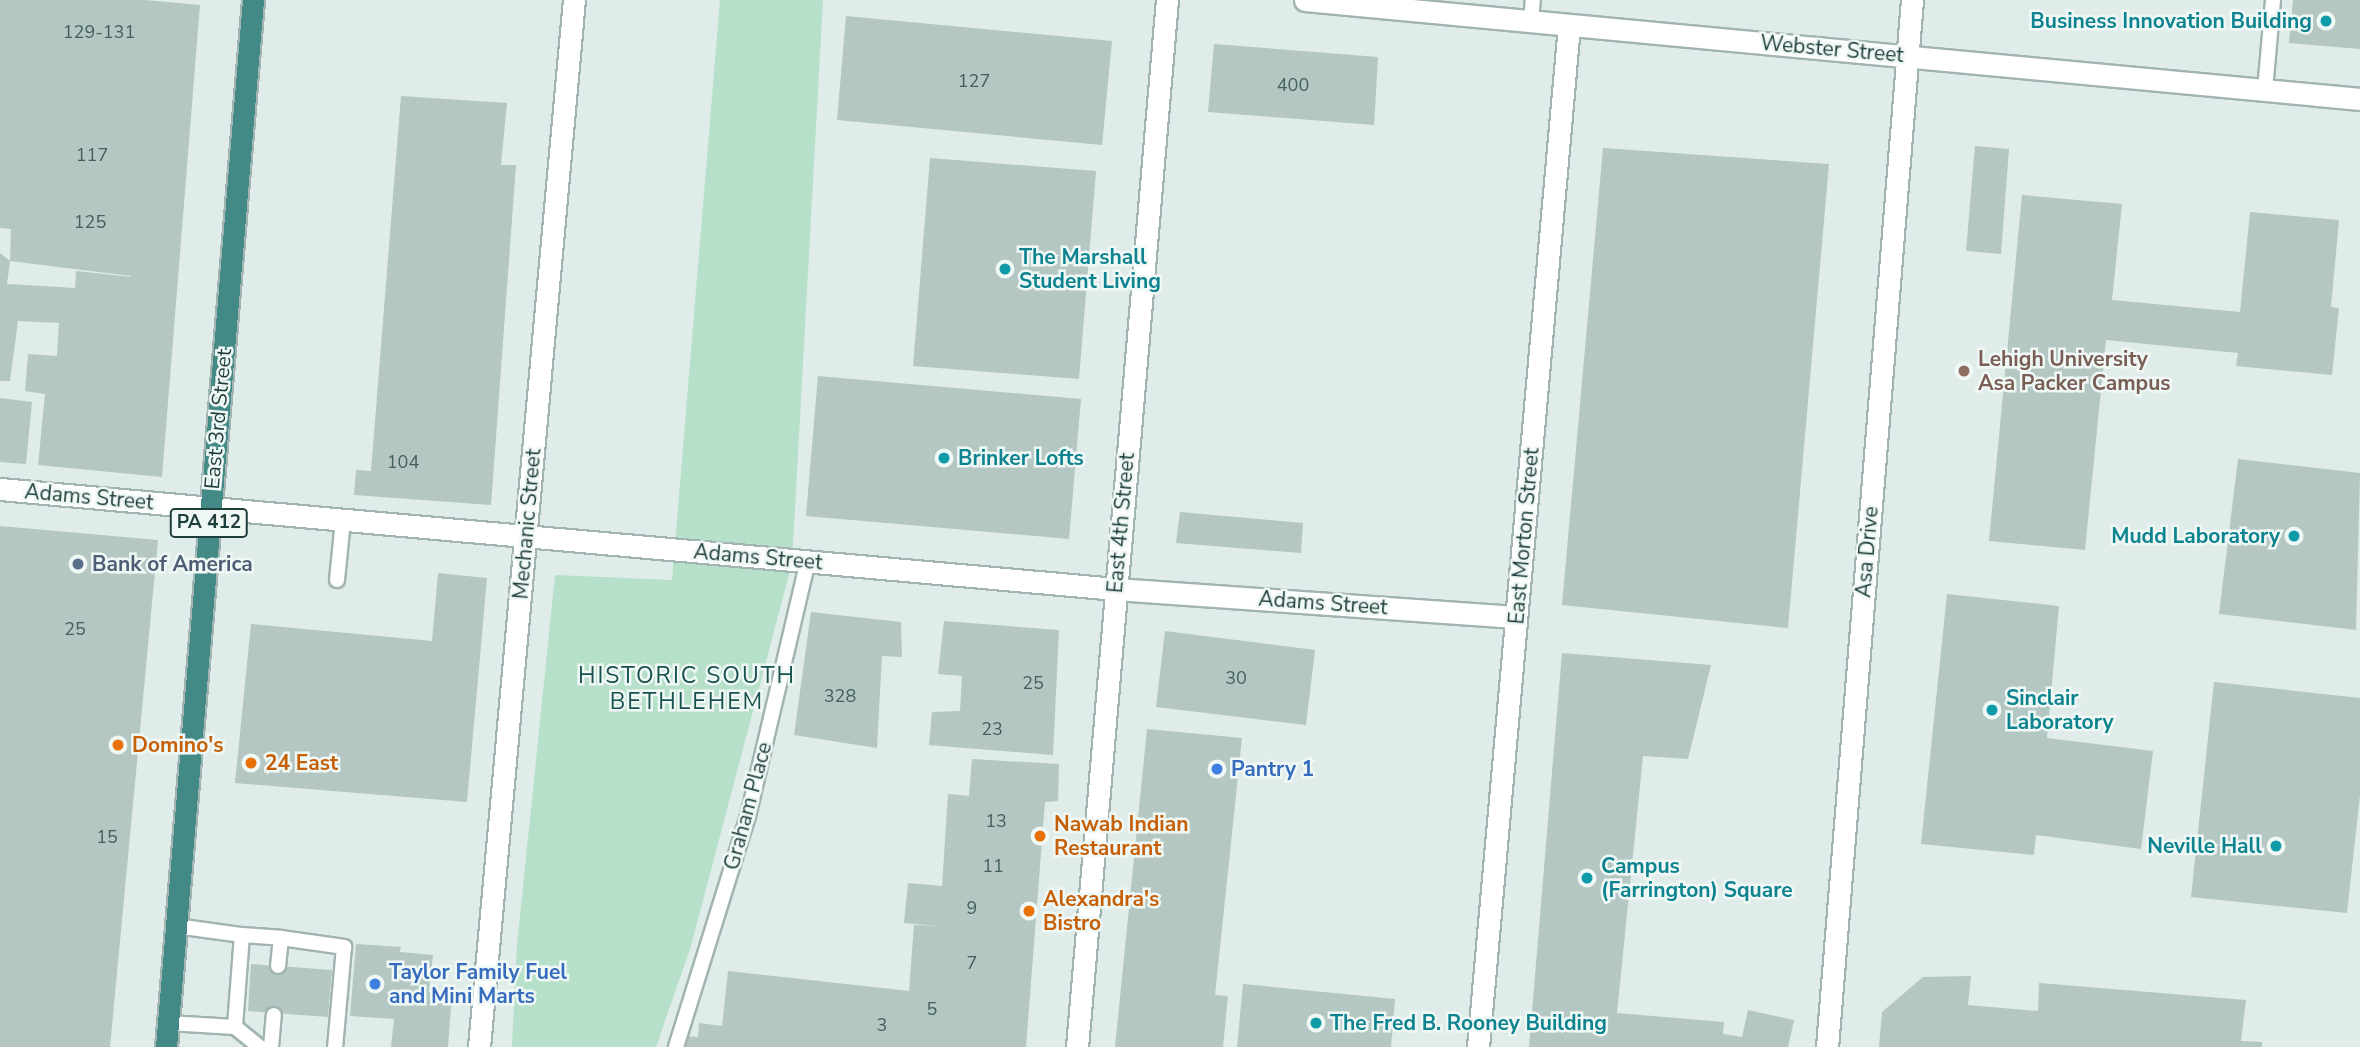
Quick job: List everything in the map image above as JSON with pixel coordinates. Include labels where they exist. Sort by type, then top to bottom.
[{"type":"highway","name":"East 3rd Street","points":[[166,1047],[253,0]]},
{"type":"street","name":"Mechanic Street","points":[[480,1047],[574,0]]},
{"type":"street","name":"East 4th Street","points":[[1077,1047],[1167,0]]},
{"type":"street","name":"Webster Street","points":[[1304,0],[1532,11],[1569,25],[2360,99]]},
{"type":"street","name":"Asa Drive","points":[[1827,1047],[1912,0]]},
{"type":"street","name":"East Morton Street","points":[[1478,1047],[1569,25]]},
{"type":"street","name":"Adams Street","points":[[0,489],[1115,589],[1516,617]]},
{"type":"lane","points":[[2265,90],[2273,0]]},
{"type":"lane","points":[[337,580],[343,520]]},
{"type":"lane","name":"Graham Place","points":[[676,1047],[748,816],[808,561]]},
{"type":"lane","points":[[176,926],[344,947],[335,1047]]},
{"type":"lane","points":[[235,1027],[243,935]]},
{"type":"lane","points":[[278,966],[281,939]]},
{"type":"lane","points":[[271,1047],[274,1014]]},
{"type":"lane","points":[[168,1023],[235,1027],[260,1047]]},
{"type":"green space","points":[[720,0],[823,0],[792,563],[691,946],[656,1047],[512,1047],[517,945],[555,575],[672,580]]},
{"type":"building","points":[[0,0],[145,0],[200,5],[162,477],[38,465],[45,394],[25,391],[28,354],[57,356],[59,323],[18,321],[10,381],[0,381],[0,253],[10,261],[11,229],[0,228]],"holes":[[[10,261],[131,276],[76,271],[75,288],[7,284]]]},
{"type":"building","name":"Business Innovation Building","points":[[2293,0],[2360,0],[2360,49],[2289,43]]},
{"type":"building","points":[[846,16],[1112,41],[1102,145],[837,120]]},
{"type":"building","points":[[1214,44],[1378,57],[1374,125],[1208,112]]},
{"type":"building","points":[[401,96],[507,103],[501,165],[516,165],[491,505],[354,495],[356,470],[371,471]]},
{"type":"building","points":[[1975,146],[2009,149],[2001,254],[1966,251]]},
{"type":"building","points":[[1603,148],[1829,164],[1788,628],[1562,605]]},
{"type":"building","name":"The Marshall Student Living","points":[[930,158],[1096,171],[1079,379],[913,366]]},
{"type":"building","points":[[2022,195],[2122,204],[2112,300],[2240,312],[2250,212],[2339,220],[2331,307],[2339,308],[2332,375],[2236,366],[2238,353],[2106,340],[2085,550],[1989,541]]},
{"type":"building","name":"Brinker Lofts","points":[[818,376],[1081,399],[1069,539],[806,516]]},
{"type":"building","points":[[0,398],[32,402],[26,464],[0,462]]},
{"type":"building","name":"Mudd Laboratory","points":[[2238,459],[2360,473],[2356,630],[2219,614]]},
{"type":"building","points":[[1180,512],[1303,523],[1301,553],[1176,543]]},
{"type":"building","points":[[0,526],[158,540],[110,1047],[0,1047]]},
{"type":"building","points":[[438,573],[487,578],[467,802],[235,783],[251,624],[432,641]]},
{"type":"building","name":"Sinclair Laboratory","points":[[1947,594],[2059,606],[2047,738],[2153,751],[2141,849],[2036,835],[2034,855],[1921,844]]},
{"type":"building","points":[[811,612],[901,622],[902,657],[882,656],[877,748],[794,735]]},
{"type":"building","points":[[944,621],[1059,630],[1053,755],[929,745],[932,712],[960,711],[962,676],[938,674]]},
{"type":"building","points":[[1165,631],[1315,650],[1306,725],[1156,707]]},
{"type":"building","name":"Campus (Farrington) Square","points":[[1562,653],[1711,665],[1688,759],[1643,756],[1617,1013],[1724,1022],[1723,1034],[1742,1037],[1748,1010],[1794,1020],[1788,1047],[1529,1047]]},
{"type":"building","name":"Neville Hall","points":[[2214,682],[2360,698],[2360,795],[2347,913],[2191,897]]},
{"type":"building","points":[[1147,729],[1242,738],[1215,995],[1228,996],[1223,1047],[1115,1047]]},
{"type":"building","points":[[972,759],[1059,764],[1058,801],[1045,802],[1026,1047],[679,1047],[680,1036],[698,1037],[699,1023],[722,1026],[728,971],[909,991],[914,925],[939,926],[904,923],[908,883],[942,886],[948,794],[969,796]]},
{"type":"building","points":[[356,944],[401,947],[400,952],[433,955],[429,992],[452,994],[448,1047],[391,1047],[394,1019],[350,1016]]},
{"type":"building","points":[[251,964],[332,970],[328,1017],[248,1011]]},
{"type":"building","points":[[1971,976],[1968,1005],[2038,1011],[2039,983],[2246,1000],[2241,1041],[2262,1042],[2262,1047],[1879,1047],[1882,1012],[1923,977]]},
{"type":"building","name":"The Fred B. Rooney Building","points":[[1243,984],[1395,999],[1391,1047],[1237,1047]]},
{"type":"place","name":"Business Innovation Building","points":[[2326,21]]},
{"type":"place","name":"The Marshall Student Living","points":[[1005,269]]},
{"type":"place","name":"Lehigh University Asa Packer Campus","points":[[1964,371]]},
{"type":"place","name":"Brinker Lofts","points":[[944,458]]},
{"type":"place","name":"Mudd Laboratory","points":[[2294,536]]},
{"type":"place","name":"Bank of America","points":[[78,564]]},
{"type":"place","name":"Sinclair Laboratory","points":[[1992,710]]},
{"type":"place","name":"Domino's","points":[[118,745]]},
{"type":"place","name":"24 East","points":[[251,763]]},
{"type":"place","name":"Pantry 1","points":[[1217,769]]},
{"type":"place","name":"Nawab Indian Restaurant","points":[[1040,836]]},
{"type":"place","name":"Neville Hall","points":[[2276,846]]},
{"type":"place","name":"Campus (Farrington) Square","points":[[1587,878]]},
{"type":"place","name":"Alexandra's Bistro","points":[[1029,911]]},
{"type":"place","name":"Taylor Family Fuel and Mini Marts","points":[[375,984]]},
{"type":"place","name":"The Fred B. Rooney Building","points":[[1316,1023]]},
{"type":"district","name":"HISTORIC SOUTH BETHLEHEM","points":[[687,689]]}]
